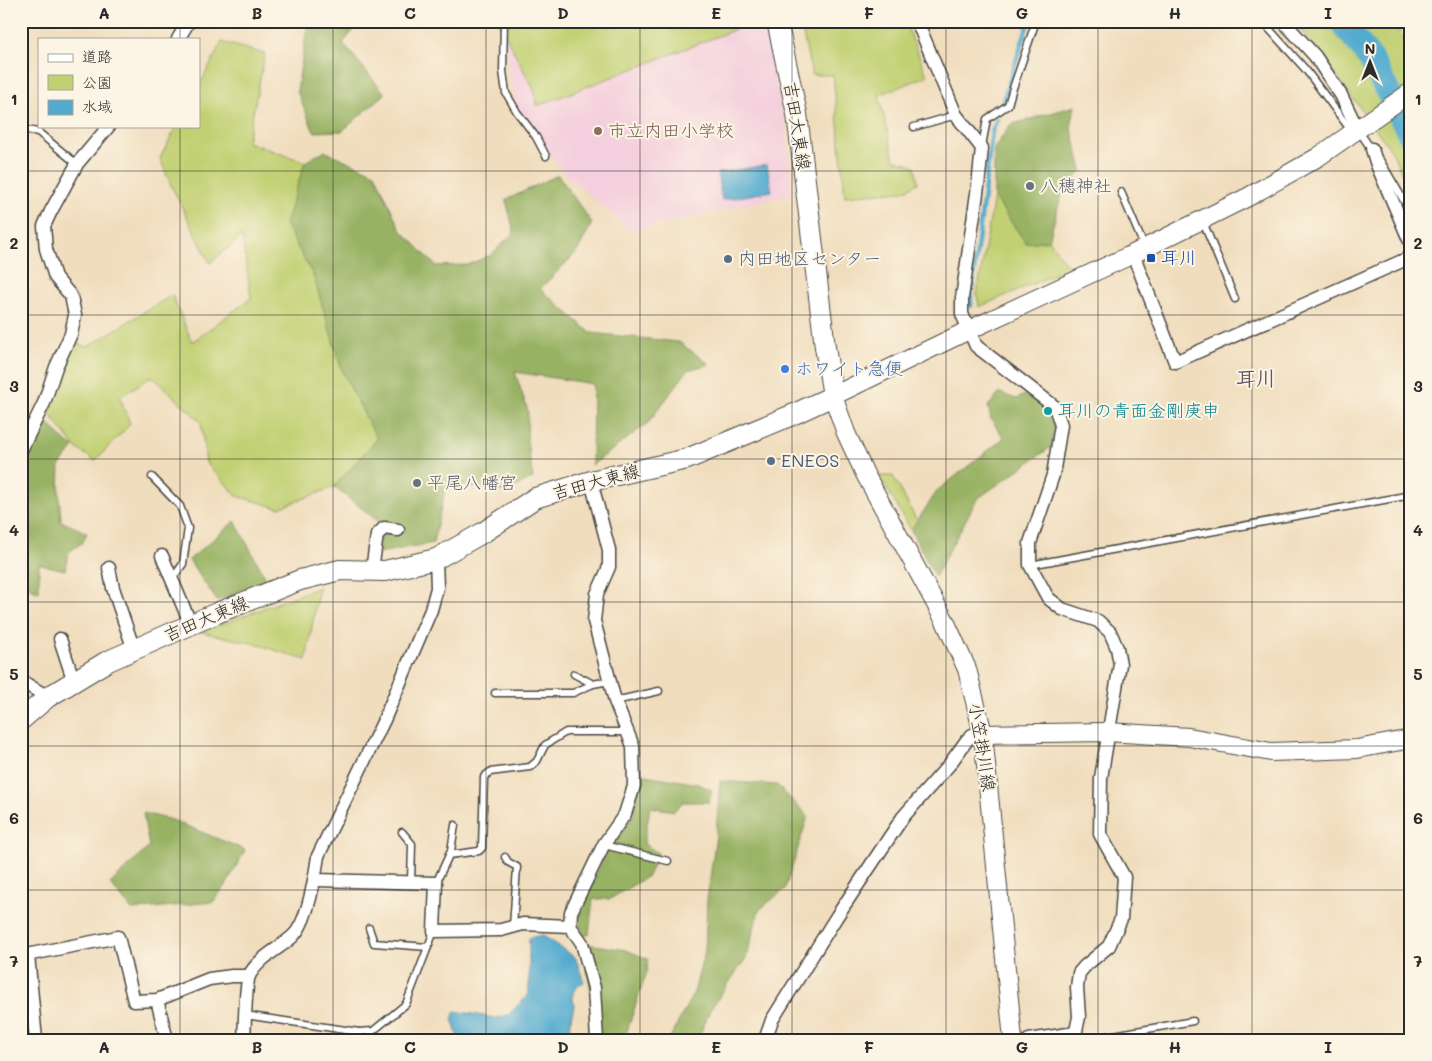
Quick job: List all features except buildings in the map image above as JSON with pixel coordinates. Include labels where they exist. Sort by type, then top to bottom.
[{"type":"main road","name":"吉田大東線","points":[[21,720],[48,697],[106,662],[300,580],[340,570],[385,571],[436,559],[484,532],[535,498],[592,481],[687,459],[833,396],[825,348],[797,114],[777,21]]},
{"type":"street","points":[[179,38],[189,21]]},
{"type":"street","points":[[916,21],[956,115],[982,148],[962,298],[962,314],[976,346],[1055,407],[1061,425],[1053,475],[1030,543],[1030,566],[1048,598],[1062,609],[1098,621],[1110,632],[1118,648],[1120,664],[1114,707],[1107,732],[1101,778],[1100,834],[1124,877],[1121,919],[1109,946],[1079,973],[1077,987],[1078,1038],[1029,1040]]},
{"type":"street","points":[[1283,21],[1320,64],[1342,95],[1355,132]]},
{"type":"street","points":[[833,396],[968,330],[1202,221],[1318,157],[1411,92]]},
{"type":"street","points":[[21,450],[44,403],[56,367],[71,334],[75,315],[71,296],[55,277],[46,249],[44,226],[77,164],[107,128]]},
{"type":"street","points":[[1372,149],[1377,166],[1411,244]]},
{"type":"street","points":[[1139,251],[1175,362],[1411,257]]},
{"type":"street","name":"小笠掛川線","points":[[833,396],[846,433],[865,474],[945,621],[967,669],[983,734],[1014,1040]]},
{"type":"street","points":[[592,481],[609,550],[609,567],[597,594],[594,621],[615,701],[633,746],[634,786],[625,814],[604,845],[571,912],[570,926],[582,943],[593,981],[597,1040]]},
{"type":"street","points":[[372,570],[377,535],[384,528],[398,530]]},
{"type":"street","points":[[162,556],[191,625]]},
{"type":"street","points":[[244,1040],[249,976],[272,951],[292,937],[300,928],[315,880],[318,856],[384,720],[431,610],[437,588],[436,559]]},
{"type":"street","points":[[109,568],[113,588],[134,650]]},
{"type":"street","points":[[60,639],[74,682]]},
{"type":"street","points":[[21,681],[48,697]]},
{"type":"street","points":[[765,1040],[772,1020],[837,916],[903,817],[972,735],[1107,732],[1189,737],[1271,752],[1356,749],[1411,739]]},
{"type":"street","points":[[315,880],[436,883],[434,931],[501,930],[523,924],[570,926]]},
{"type":"street","points":[[36,1040],[25,955],[118,937],[134,1001],[157,1000],[209,979],[249,976]]},
{"type":"street","points":[[157,1000],[167,1040]]},
{"type":"lane","points":[[504,21],[503,71],[506,93],[517,112],[536,137],[546,156]]},
{"type":"lane","points":[[982,148],[987,119],[1008,105],[1036,21]]},
{"type":"lane","points":[[1262,21],[1306,70],[1355,132],[1372,149],[1382,162],[1411,213]]},
{"type":"lane","points":[[914,127],[956,115]]},
{"type":"lane","points":[[21,128],[38,132],[77,164]]},
{"type":"lane","points":[[1121,192],[1139,251]]},
{"type":"lane","points":[[1202,221],[1235,299]]},
{"type":"lane","points":[[152,477],[180,506],[188,528],[183,564],[172,580]]},
{"type":"lane","points":[[1030,566],[1411,496]]},
{"type":"lane","points":[[574,674],[593,684]]},
{"type":"lane","points":[[495,694],[573,693],[593,684],[609,681]]},
{"type":"lane","points":[[615,701],[659,691]]},
{"type":"lane","points":[[449,855],[479,851],[482,848],[484,777],[486,774],[530,767],[537,761],[545,745],[566,732],[627,732]]},
{"type":"lane","points":[[436,883],[449,855],[454,825]]},
{"type":"lane","points":[[402,832],[412,844],[411,882]]},
{"type":"lane","points":[[604,845],[668,861]]},
{"type":"lane","points":[[505,857],[508,862],[517,867],[513,927]]},
{"type":"lane","points":[[369,928],[374,943],[428,947]]},
{"type":"lane","points":[[245,1015],[359,1032],[373,1031],[406,1004],[434,931]]},
{"type":"lane","points":[[1078,1038],[1193,1022]]},
{"type":"lane","points":[[358,1040],[359,1032]]},
{"type":"shaded area","points":[[508,21],[764,21],[786,132],[793,194],[631,231],[565,174],[517,112],[503,34]]},
{"type":"green space","points":[[308,21],[361,21],[343,43],[385,94],[342,131],[314,132],[297,91]]},
{"type":"green space","points":[[504,21],[757,21],[537,106],[534,90],[499,23]]},
{"type":"green space","points":[[800,21],[905,21],[927,76],[879,95],[894,159],[915,166],[918,183],[904,191],[845,196],[833,75],[812,75]]},
{"type":"green space","points":[[1293,21],[1393,21],[1411,51],[1411,195],[1392,151],[1321,55]]},
{"type":"green space","points":[[222,42],[265,54],[247,142],[305,162],[289,231],[313,275],[377,439],[334,487],[279,508],[237,496],[206,463],[201,422],[152,376],[120,397],[130,424],[95,461],[76,448],[43,405],[68,340],[87,347],[172,295],[192,342],[251,298],[242,236],[210,263],[170,183],[160,158],[176,128],[200,128],[200,84]]},
{"type":"green space","points":[[1075,106],[1071,127],[1082,170],[1061,197],[1049,240],[1026,243],[994,197],[994,149],[1010,125]]},
{"type":"green space","points":[[324,151],[375,173],[400,229],[436,266],[467,265],[491,255],[514,232],[506,200],[558,175],[592,223],[577,252],[540,289],[591,333],[679,342],[709,364],[688,370],[648,423],[592,465],[593,384],[515,372],[528,411],[527,441],[533,478],[505,492],[462,485],[445,490],[433,543],[379,553],[380,530],[378,521],[334,487],[377,439],[342,371],[313,275],[285,224],[305,162]]},
{"type":"green space","points":[[994,197],[1026,243],[1049,240],[1069,268],[979,307],[977,294]]},
{"type":"green space","points":[[1000,393],[1016,399],[1025,395],[1050,414],[1054,423],[1051,447],[977,499],[935,577],[911,530],[938,490],[1004,438],[991,419],[988,406]]},
{"type":"green space","points":[[39,414],[65,441],[74,447],[60,465],[61,521],[87,533],[83,542],[69,552],[65,570],[39,564],[39,592],[21,584],[21,453]]},
{"type":"green space","points":[[879,476],[893,476],[917,521],[911,530]]},
{"type":"green space","points":[[235,521],[266,579],[217,601],[189,560]]},
{"type":"green space","points":[[319,587],[306,660],[256,644],[201,632]]},
{"type":"green space","points":[[640,774],[698,784],[712,790],[709,802],[683,802],[674,811],[650,807],[644,844],[658,853],[648,876],[610,899],[593,899],[589,934],[584,936],[578,921],[592,883],[607,852],[634,814]]},
{"type":"green space","points":[[720,781],[777,785],[808,816],[785,889],[759,910],[746,958],[710,1010],[698,1040],[669,1040],[694,992],[705,951],[707,900],[716,835]]},
{"type":"green space","points":[[143,813],[172,820],[245,850],[227,884],[213,902],[132,910],[110,884],[149,847]]},
{"type":"green space","points":[[582,943],[626,950],[648,959],[647,971],[624,1040],[600,1040]]},
{"type":"water","points":[[767,165],[772,191],[722,200],[717,173]]},
{"type":"water","points":[[542,935],[576,958],[584,982],[573,993],[574,1005],[570,1031],[574,1038],[579,1040],[459,1040],[452,1019],[455,1011],[496,1018],[508,1015],[528,995],[529,938]]},
{"type":"waterway","points":[[1002,104],[1029,21]]},
{"type":"waterway","points":[[1341,21],[1370,58],[1411,136]]},
{"type":"waterway","points":[[971,306],[992,132],[997,119]]},
{"type":"place","name":"市立内田小学校","points":[[598,131]]},
{"type":"place","name":"八穂神社","points":[[1030,186]]},
{"type":"place","name":"耳川","points":[[1151,258]]},
{"type":"place","name":"内田地区センター","points":[[728,259]]},
{"type":"place","name":"ホワイト急便","points":[[785,369]]},
{"type":"place","name":"耳川の青面金剛庚申","points":[[1048,411]]},
{"type":"place","name":"ENEOS","points":[[771,461]]},
{"type":"place","name":"平尾八幡宮","points":[[417,483]]},
{"type":"district","name":"耳川","points":[[1256,379]]}]
